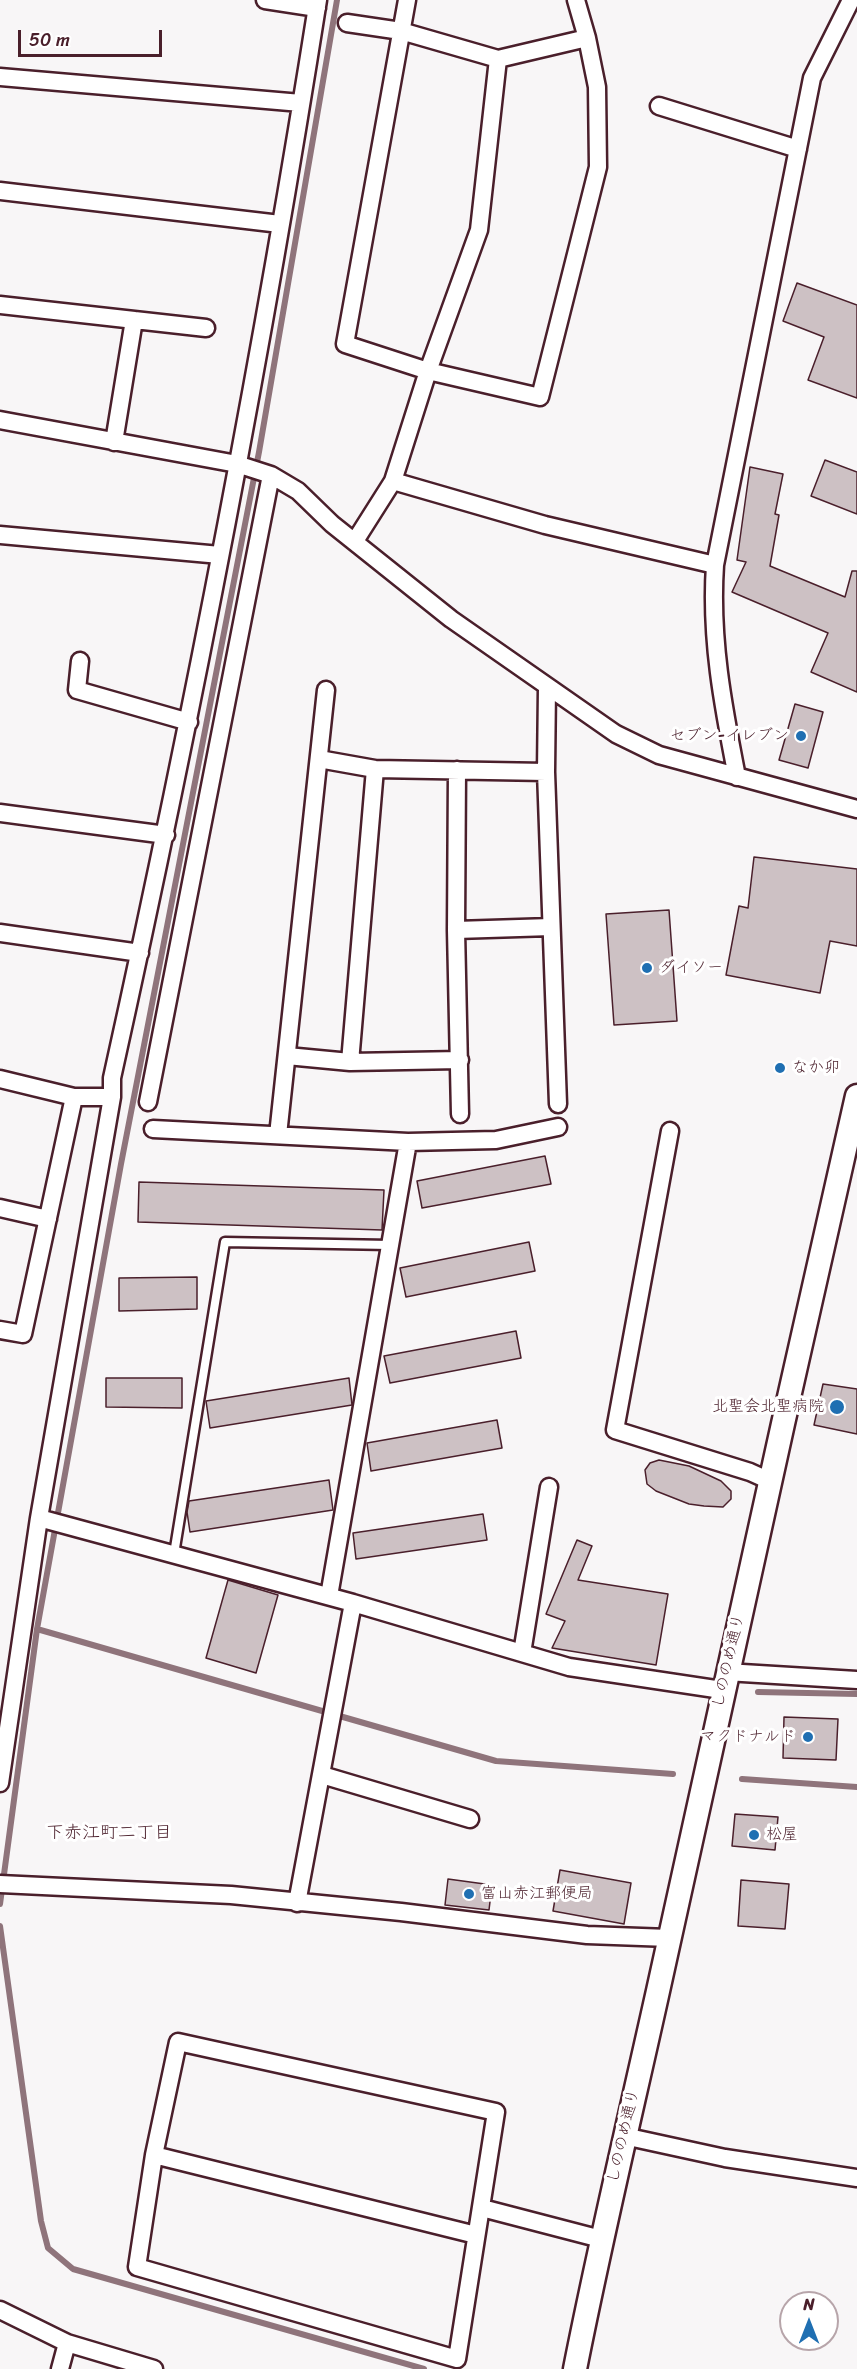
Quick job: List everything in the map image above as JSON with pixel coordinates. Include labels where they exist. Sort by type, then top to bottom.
[{"type":"main road","name":"しののめ通り","points":[[575,2369],[601,2239],[724,1681],[854,1123],[857,1096]]},
{"type":"street","points":[[0,1784],[112,1097],[112,1078],[166,835],[220,555],[241,465],[318,4],[265,0]]},
{"type":"street","points":[[407,0],[345,344],[428,371],[540,397],[598,167],[597,87],[576,0]]},
{"type":"street","points":[[737,777],[716,660],[712,608],[715,565],[812,78],[851,0]]},
{"type":"street","points":[[347,23],[401,31],[498,59],[587,38]]},
{"type":"street","points":[[356,542],[393,481],[428,371],[479,230],[498,59]]},
{"type":"street","points":[[0,77],[301,103]]},
{"type":"street","points":[[659,106],[798,149]]},
{"type":"street","points":[[0,190],[280,224]]},
{"type":"street","points":[[0,305],[206,328]]},
{"type":"street","points":[[114,442],[134,320]]},
{"type":"street","points":[[0,420],[241,465],[268,474],[298,491],[356,542],[451,619],[616,734],[659,755],[857,808]]},
{"type":"street","points":[[148,1102],[268,474]]},
{"type":"street","points":[[393,481],[546,525],[715,565]]},
{"type":"street","points":[[0,535],[220,555]]},
{"type":"street","points":[[80,661],[77,690],[189,722]]},
{"type":"street","points":[[546,687],[546,772],[558,1104]]},
{"type":"street","points":[[278,1135],[326,690]]},
{"type":"street","points":[[319,759],[375,769],[546,772]]},
{"type":"street","points":[[350,1062],[375,769]]},
{"type":"street","points":[[457,770],[456,930],[460,1114]]},
{"type":"street","points":[[0,813],[166,835]]},
{"type":"street","points":[[456,930],[551,927]]},
{"type":"street","points":[[0,933],[140,952]]},
{"type":"street","points":[[287,1056],[350,1062],[460,1059]]},
{"type":"street","points":[[0,1079],[74,1097],[112,1097]]},
{"type":"street","points":[[0,1330],[24,1334],[74,1097]]},
{"type":"street","points":[[153,1129],[408,1142],[496,1140],[558,1127]]},
{"type":"street","points":[[670,1131],[615,1430],[750,1472],[770,1481]]},
{"type":"street","points":[[328,1596],[408,1142]]},
{"type":"street","points":[[0,1208],[48,1220]]},
{"type":"street","points":[[522,1653],[549,1487]]},
{"type":"street","points":[[43,1519],[353,1603],[569,1667],[724,1681],[857,1680]]},
{"type":"street","points":[[297,1903],[353,1603]]},
{"type":"street","points":[[322,1775],[470,1819]]},
{"type":"street","points":[[6,1885],[231,1895],[401,1912],[587,1935],[669,1938]]},
{"type":"street","points":[[178,2042],[496,2112],[482,2208],[457,2359],[137,2267],[154,2155],[178,2042]]},
{"type":"street","points":[[624,2136],[725,2158],[857,2178]]},
{"type":"street","points":[[154,2155],[476,2235]]},
{"type":"street","points":[[482,2208],[601,2239]]},
{"type":"street","points":[[0,2310],[67,2343],[154,2369]]},
{"type":"street","points":[[60,2369],[67,2343]]},
{"type":"lane","points":[[174,1554],[225,1242],[390,1245]]},
{"type":"building","points":[[797,283],[857,305],[857,398],[808,380],[824,337],[783,321]]},
{"type":"building","points":[[825,460],[857,472],[857,514],[811,496]]},
{"type":"building","points":[[750,467],[783,474],[775,514],[779,515],[770,566],[845,597],[852,571],[857,571],[857,692],[811,672],[828,633],[732,592],[746,562],[737,560]]},
{"type":"building","name":"セブン-イレブン","points":[[795,704],[823,712],[808,768],[779,760]]},
{"type":"building","points":[[754,857],[857,869],[857,946],[830,941],[820,993],[726,975],[739,906],[748,908]]},
{"type":"building","points":[[669,910],[677,1021],[614,1025],[606,914]]},
{"type":"building","points":[[545,1156],[551,1184],[422,1208],[417,1181]]},
{"type":"building","points":[[139,1182],[384,1190],[382,1230],[138,1222]]},
{"type":"building","points":[[529,1242],[535,1271],[406,1297],[400,1268]]},
{"type":"building","points":[[197,1277],[197,1309],[119,1311],[119,1278]]},
{"type":"building","points":[[516,1331],[521,1358],[390,1383],[384,1356]]},
{"type":"building","points":[[106,1378],[182,1378],[182,1408],[106,1407]]},
{"type":"building","points":[[349,1378],[352,1405],[210,1428],[206,1401]]},
{"type":"building","name":"北聖会北聖病院","points":[[823,1384],[857,1389],[857,1434],[814,1425]]},
{"type":"building","points":[[497,1420],[502,1448],[371,1471],[367,1443]]},
{"type":"building","points":[[659,1460],[689,1466],[721,1481],[731,1491],[731,1499],[723,1507],[704,1506],[689,1504],[656,1491],[647,1484],[645,1470],[650,1463]]},
{"type":"building","points":[[329,1480],[333,1510],[190,1532],[187,1512],[189,1501]]},
{"type":"building","points":[[483,1514],[487,1540],[356,1559],[353,1533]]},
{"type":"building","points":[[577,1540],[592,1546],[578,1580],[668,1594],[656,1665],[552,1648],[565,1621],[546,1614]]},
{"type":"building","points":[[228,1580],[278,1595],[256,1673],[206,1658]]},
{"type":"building","points":[[784,1717],[838,1719],[836,1760],[783,1758]]},
{"type":"building","points":[[735,1814],[778,1817],[775,1850],[732,1846]]},
{"type":"building","points":[[560,1870],[631,1883],[624,1924],[553,1911]]},
{"type":"building","points":[[448,1879],[492,1885],[489,1910],[445,1905]]},
{"type":"building","points":[[741,1880],[789,1884],[785,1929],[738,1926]]},
{"type":"waterway","points":[[0,1904],[37,1629],[121,1164],[259,452],[337,0]]},
{"type":"waterway","points":[[37,1629],[496,1761],[673,1774]]},
{"type":"waterway","points":[[758,1692],[857,1694]]},
{"type":"waterway","points":[[742,1779],[857,1787]]},
{"type":"waterway","points":[[0,1926],[41,2221],[48,2248],[73,2269],[424,2369]]},
{"type":"place","name":"セブン-イレブン","points":[[801,736]]},
{"type":"place","name":"ダイソー","points":[[647,968]]},
{"type":"place","name":"なか卯","points":[[780,1068]]},
{"type":"place","name":"北聖会北聖病院","points":[[837,1407]]},
{"type":"place","name":"マクドナルド","points":[[808,1737]]},
{"type":"place","name":"松屋","points":[[754,1835]]},
{"type":"place","name":"富山赤江郵便局","points":[[469,1894]]},
{"type":"district","name":"下赤江町二丁目","points":[[109,1833]]}]
